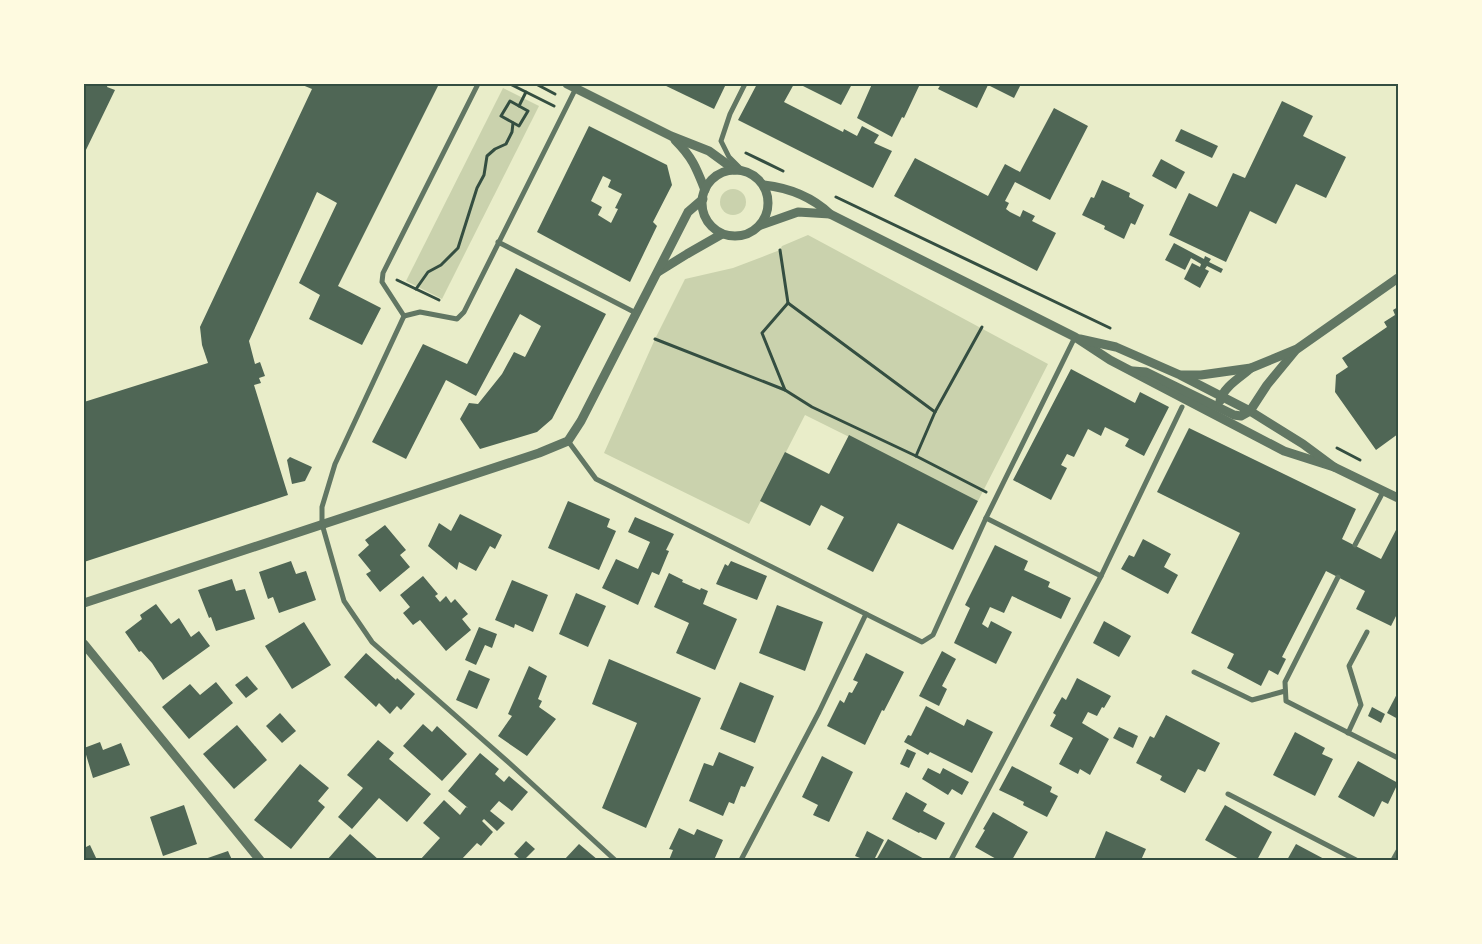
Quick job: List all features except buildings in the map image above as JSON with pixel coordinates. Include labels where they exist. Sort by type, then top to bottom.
[{"type":"street","points":[[404,316],[382,282],[383,273],[478,84]]},
{"type":"street","points":[[739,170],[729,157],[721,141],[730,114],[745,84]]},
{"type":"street","points":[[404,316],[420,312],[457,319],[464,312],[564,111],[572,86],[671,136],[709,151],[739,170],[751,174],[764,186],[769,202],[761,225]]},
{"type":"street","points":[[671,136],[694,163],[704,194],[703,208],[705,217],[722,234],[737,236],[747,234],[761,225],[798,212],[830,214]]},
{"type":"street","points":[[84,603],[539,453],[568,441],[581,422],[688,212],[704,194],[710,181],[718,175],[739,170]]},
{"type":"street","points":[[764,186],[782,187],[806,196],[818,203],[830,214],[1075,337],[1110,360],[1284,451],[1334,466],[1398,498]]},
{"type":"street","points":[[658,272],[722,234]]},
{"type":"street","points":[[498,242],[636,313]]},
{"type":"street","points":[[1180,375],[1201,375],[1252,368],[1297,349],[1398,278]]},
{"type":"street","points":[[404,316],[335,464],[322,507],[322,524],[344,601],[372,642],[516,769],[615,860]]},
{"type":"street","points":[[1075,337],[1116,347],[1180,375],[1250,411],[1334,466]]},
{"type":"street","points":[[568,441],[596,479],[922,642],[933,635],[986,518],[1075,337]]},
{"type":"street","points":[[1129,370],[1146,372],[1221,409],[1241,416],[1250,411],[1267,386],[1297,349]]},
{"type":"street","points":[[1237,427],[1221,409],[1221,396],[1252,368]]},
{"type":"street","points":[[951,860],[1101,576],[1182,407]]},
{"type":"street","points":[[1355,545],[1384,490]]},
{"type":"street","points":[[986,518],[1101,576]]},
{"type":"street","points":[[1338,577],[1285,682],[1286,702],[1398,758]]},
{"type":"street","points":[[742,860],[819,712],[866,614]]},
{"type":"street","points":[[1348,733],[1361,705],[1349,666],[1367,632]]},
{"type":"street","points":[[84,644],[260,860]]},
{"type":"street","points":[[1194,672],[1252,700],[1285,691]]},
{"type":"street","points":[[1228,794],[1356,860]]},
{"type":"street","points":[[1393,860],[1398,851]]},
{"type":"path","points":[[510,84],[564,111]]},
{"type":"path","points":[[519,106],[526,92]]},
{"type":"path","points":[[510,101],[528,111],[519,126],[513,123],[501,116],[510,101]]},
{"type":"path","points":[[416,288],[428,272],[441,264],[458,248],[477,188],[484,175],[488,156],[495,149],[506,144],[512,132],[513,123]]},
{"type":"path","points":[[780,250],[788,303],[935,412]]},
{"type":"path","points":[[383,273],[464,312]]},
{"type":"path","points":[[785,390],[762,333],[788,303]]},
{"type":"path","points":[[916,456],[935,412],[982,328]]},
{"type":"path","points":[[655,339],[785,390],[812,407],[916,456],[997,498]]},
{"type":"green space","points":[[503,88],[539,106],[442,299],[406,281]]},
{"type":"green space","points":[[733,189],[742,193],[746,202],[742,211],[733,215],[724,211],[720,202],[724,193]]},
{"type":"green space","points":[[808,235],[1048,364],[978,501],[805,415],[749,524],[604,453],[655,339],[685,279],[733,268],[780,250],[782,246]]}]
